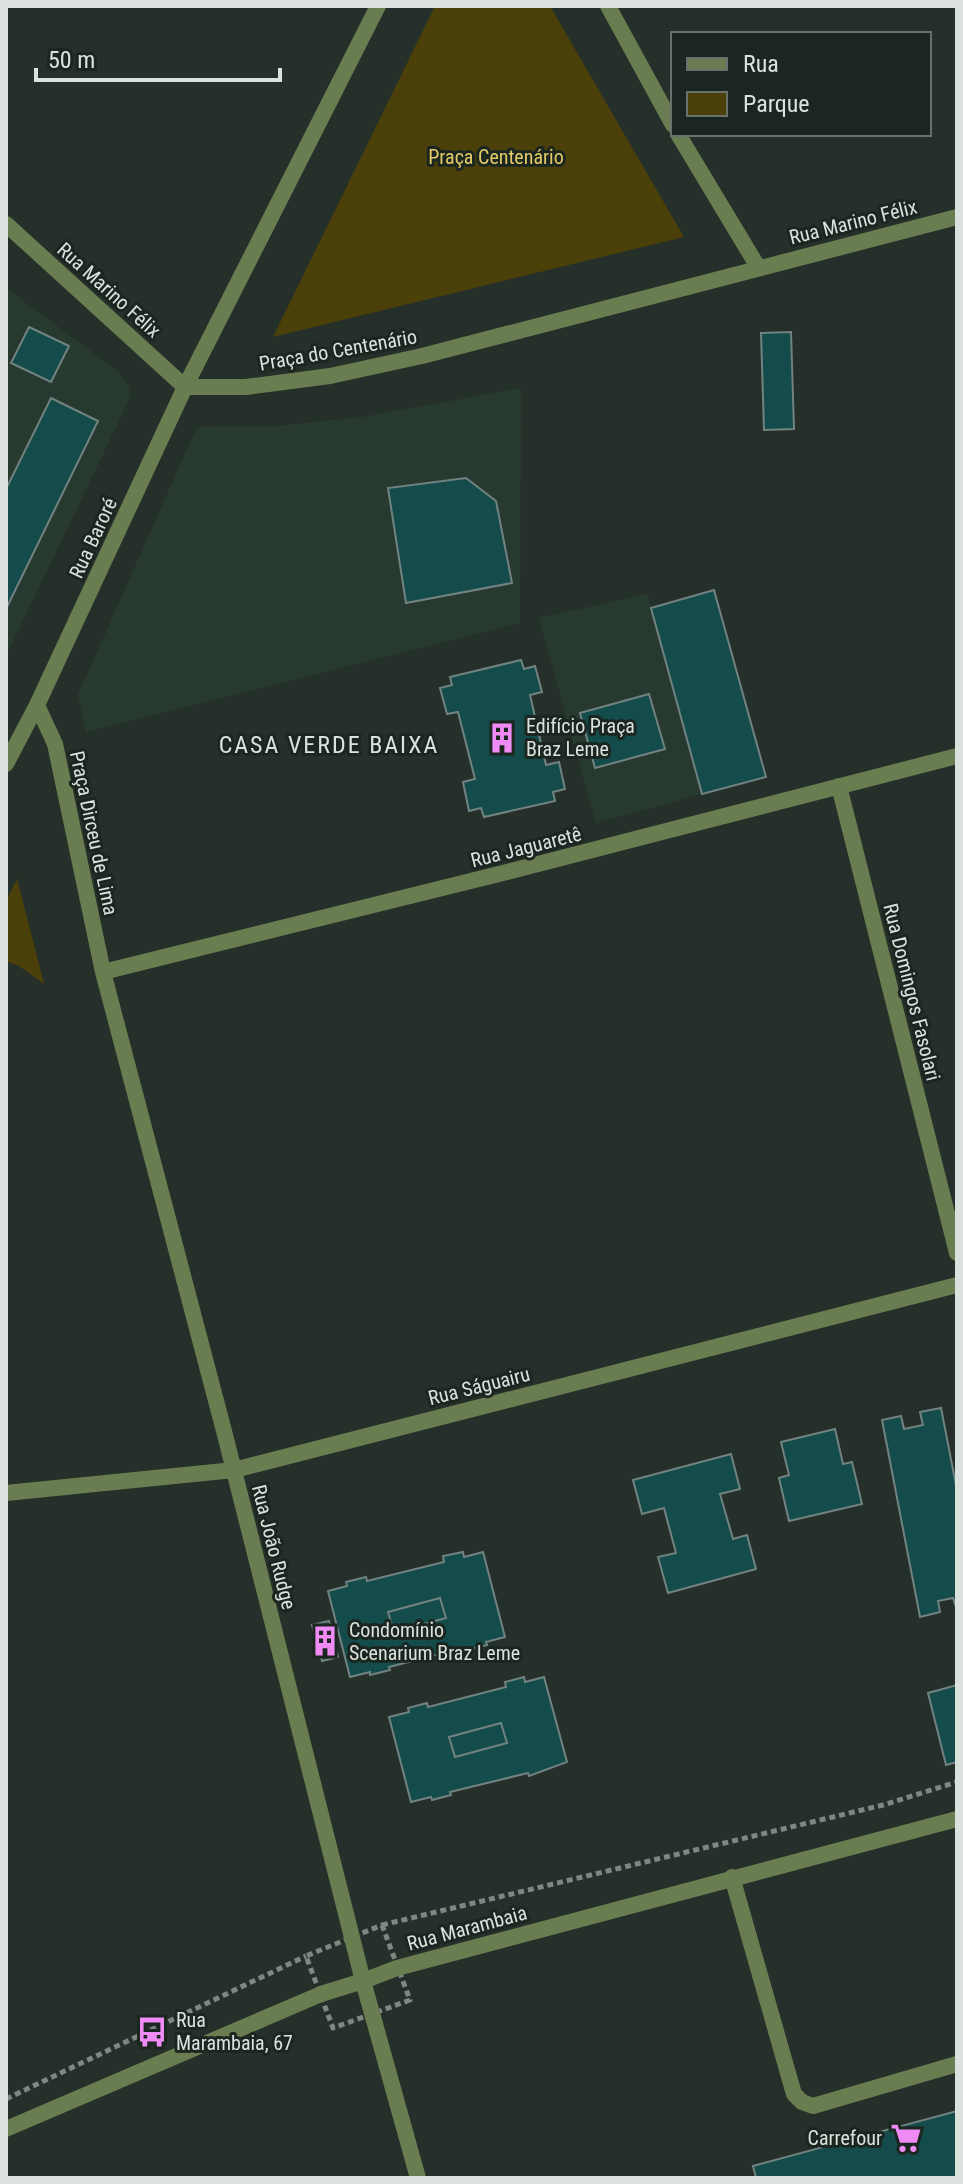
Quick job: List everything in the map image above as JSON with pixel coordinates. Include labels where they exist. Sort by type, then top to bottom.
[{"type":"street","points":[[185,387],[378,6]]},
{"type":"street","points":[[608,6],[671,121]]},
{"type":"street","points":[[679,136],[758,267]]},
{"type":"street","name":"Rua Marino Félix","points":[[758,267],[957,217]]},
{"type":"street","name":"Rua Marino Félix","points":[[6,224],[185,387]]},
{"type":"street","name":"Praça do Centenário","points":[[185,387],[246,387],[330,376],[422,356],[758,267]]},
{"type":"street","name":"Rua Baroré","points":[[37,705],[185,387]]},
{"type":"street","points":[[6,764],[37,705]]},
{"type":"street","name":"Praça Dirceu de Lima","points":[[37,705],[55,744],[103,972]]},
{"type":"street","name":"Rua Jaguaretê","points":[[103,972],[957,756]]},
{"type":"street","name":"Rua Domingos Fasolari","points":[[839,786],[957,1253]]},
{"type":"street","name":"Rua João Rudge","points":[[103,972],[234,1470],[363,1981],[418,2178]]},
{"type":"street","name":"Rua Ságuairu","points":[[6,1493],[234,1470],[957,1285]]},
{"type":"street","name":"Rua Marambaia","points":[[6,2129],[321,1994],[397,1968],[957,1819]]},
{"type":"street","points":[[732,1877],[794,2094],[802,2102],[813,2106],[957,2064]]},
{"type":"path","points":[[382,1925],[883,1805],[957,1782]]},
{"type":"path","points":[[6,2099],[306,1956]]},
{"type":"shaded area","points":[[6,288],[115,369],[129,385],[130,398],[6,656]]},
{"type":"shaded area","points":[[521,388],[520,623],[86,732],[78,695],[197,427],[277,426],[362,417]]},
{"type":"shaded area","points":[[648,594],[702,794],[596,823],[539,618]]},
{"type":"green space","name":"Praça Centenário","points":[[435,6],[550,6],[684,237],[273,337]]},
{"type":"green space","points":[[17,879],[44,984],[19,966],[6,961],[6,901]]},
{"type":"building","points":[[29,327],[69,346],[51,382],[11,363]]},
{"type":"building","points":[[791,332],[794,429],[764,430],[761,333]]},
{"type":"building","points":[[51,398],[98,421],[6,609],[6,489]]},
{"type":"building","points":[[466,478],[496,501],[512,583],[406,603],[388,488]]},
{"type":"building","points":[[714,590],[766,777],[702,794],[651,608]]},
{"type":"building","name":"Edifício Praça Braz Leme","points":[[521,660],[524,669],[535,666],[542,692],[530,695],[546,765],[559,762],[565,789],[553,792],[555,801],[484,817],[481,808],[469,811],[463,782],[475,779],[458,712],[447,714],[440,688],[452,685],[450,677]]},
{"type":"building","points":[[649,694],[665,749],[595,768],[580,713]]},
{"type":"building","points":[[941,1408],[957,1490],[957,1610],[953,1598],[938,1601],[940,1612],[920,1617],[882,1420],[901,1416],[904,1429],[923,1425],[920,1412]]},
{"type":"building","points":[[835,1429],[843,1464],[852,1462],[862,1504],[789,1521],[779,1478],[789,1475],[781,1442]]},
{"type":"building","points":[[731,1454],[740,1489],[720,1494],[733,1539],[747,1535],[756,1569],[668,1593],[658,1557],[676,1553],[664,1508],[642,1514],[633,1480]]},
{"type":"building","points":[[463,1552],[464,1557],[483,1552],[505,1637],[486,1642],[487,1645],[467,1650],[467,1647],[389,1667],[390,1670],[370,1675],[370,1672],[350,1677],[328,1591],[366,1577],[367,1581],[444,1562],[443,1556]]},
{"type":"building","points":[[440,1598],[446,1618],[394,1632],[388,1612]]},
{"type":"building","name":"Condomínio Scenarium Braz Leme","points":[[329,1621],[338,1657],[322,1661],[312,1625]]},
{"type":"building","points":[[524,1677],[525,1682],[544,1677],[567,1762],[529,1776],[528,1773],[450,1792],[451,1795],[432,1800],[431,1797],[411,1802],[389,1717],[427,1703],[428,1707],[506,1687],[505,1682]]},
{"type":"building","points":[[957,1685],[957,1762],[946,1765],[928,1693]]},
{"type":"building","points":[[501,1723],[507,1743],[455,1757],[449,1737]]},
{"type":"building","name":"Carrefour","points":[[957,2111],[957,2178],[756,2178],[753,2166]]},
{"type":"place","name":"Edifício Praça Braz Leme","points":[[502,738]]},
{"type":"place","name":"Condomínio Scenarium Braz Leme","points":[[325,1641]]},
{"type":"place","name":"Rua Marambaia, 67","points":[[152,2032]]},
{"type":"place","name":"Carrefour","points":[[906,2138]]},
{"type":"district","name":"CASA VERDE BAIXA","points":[[329,745]]}]
